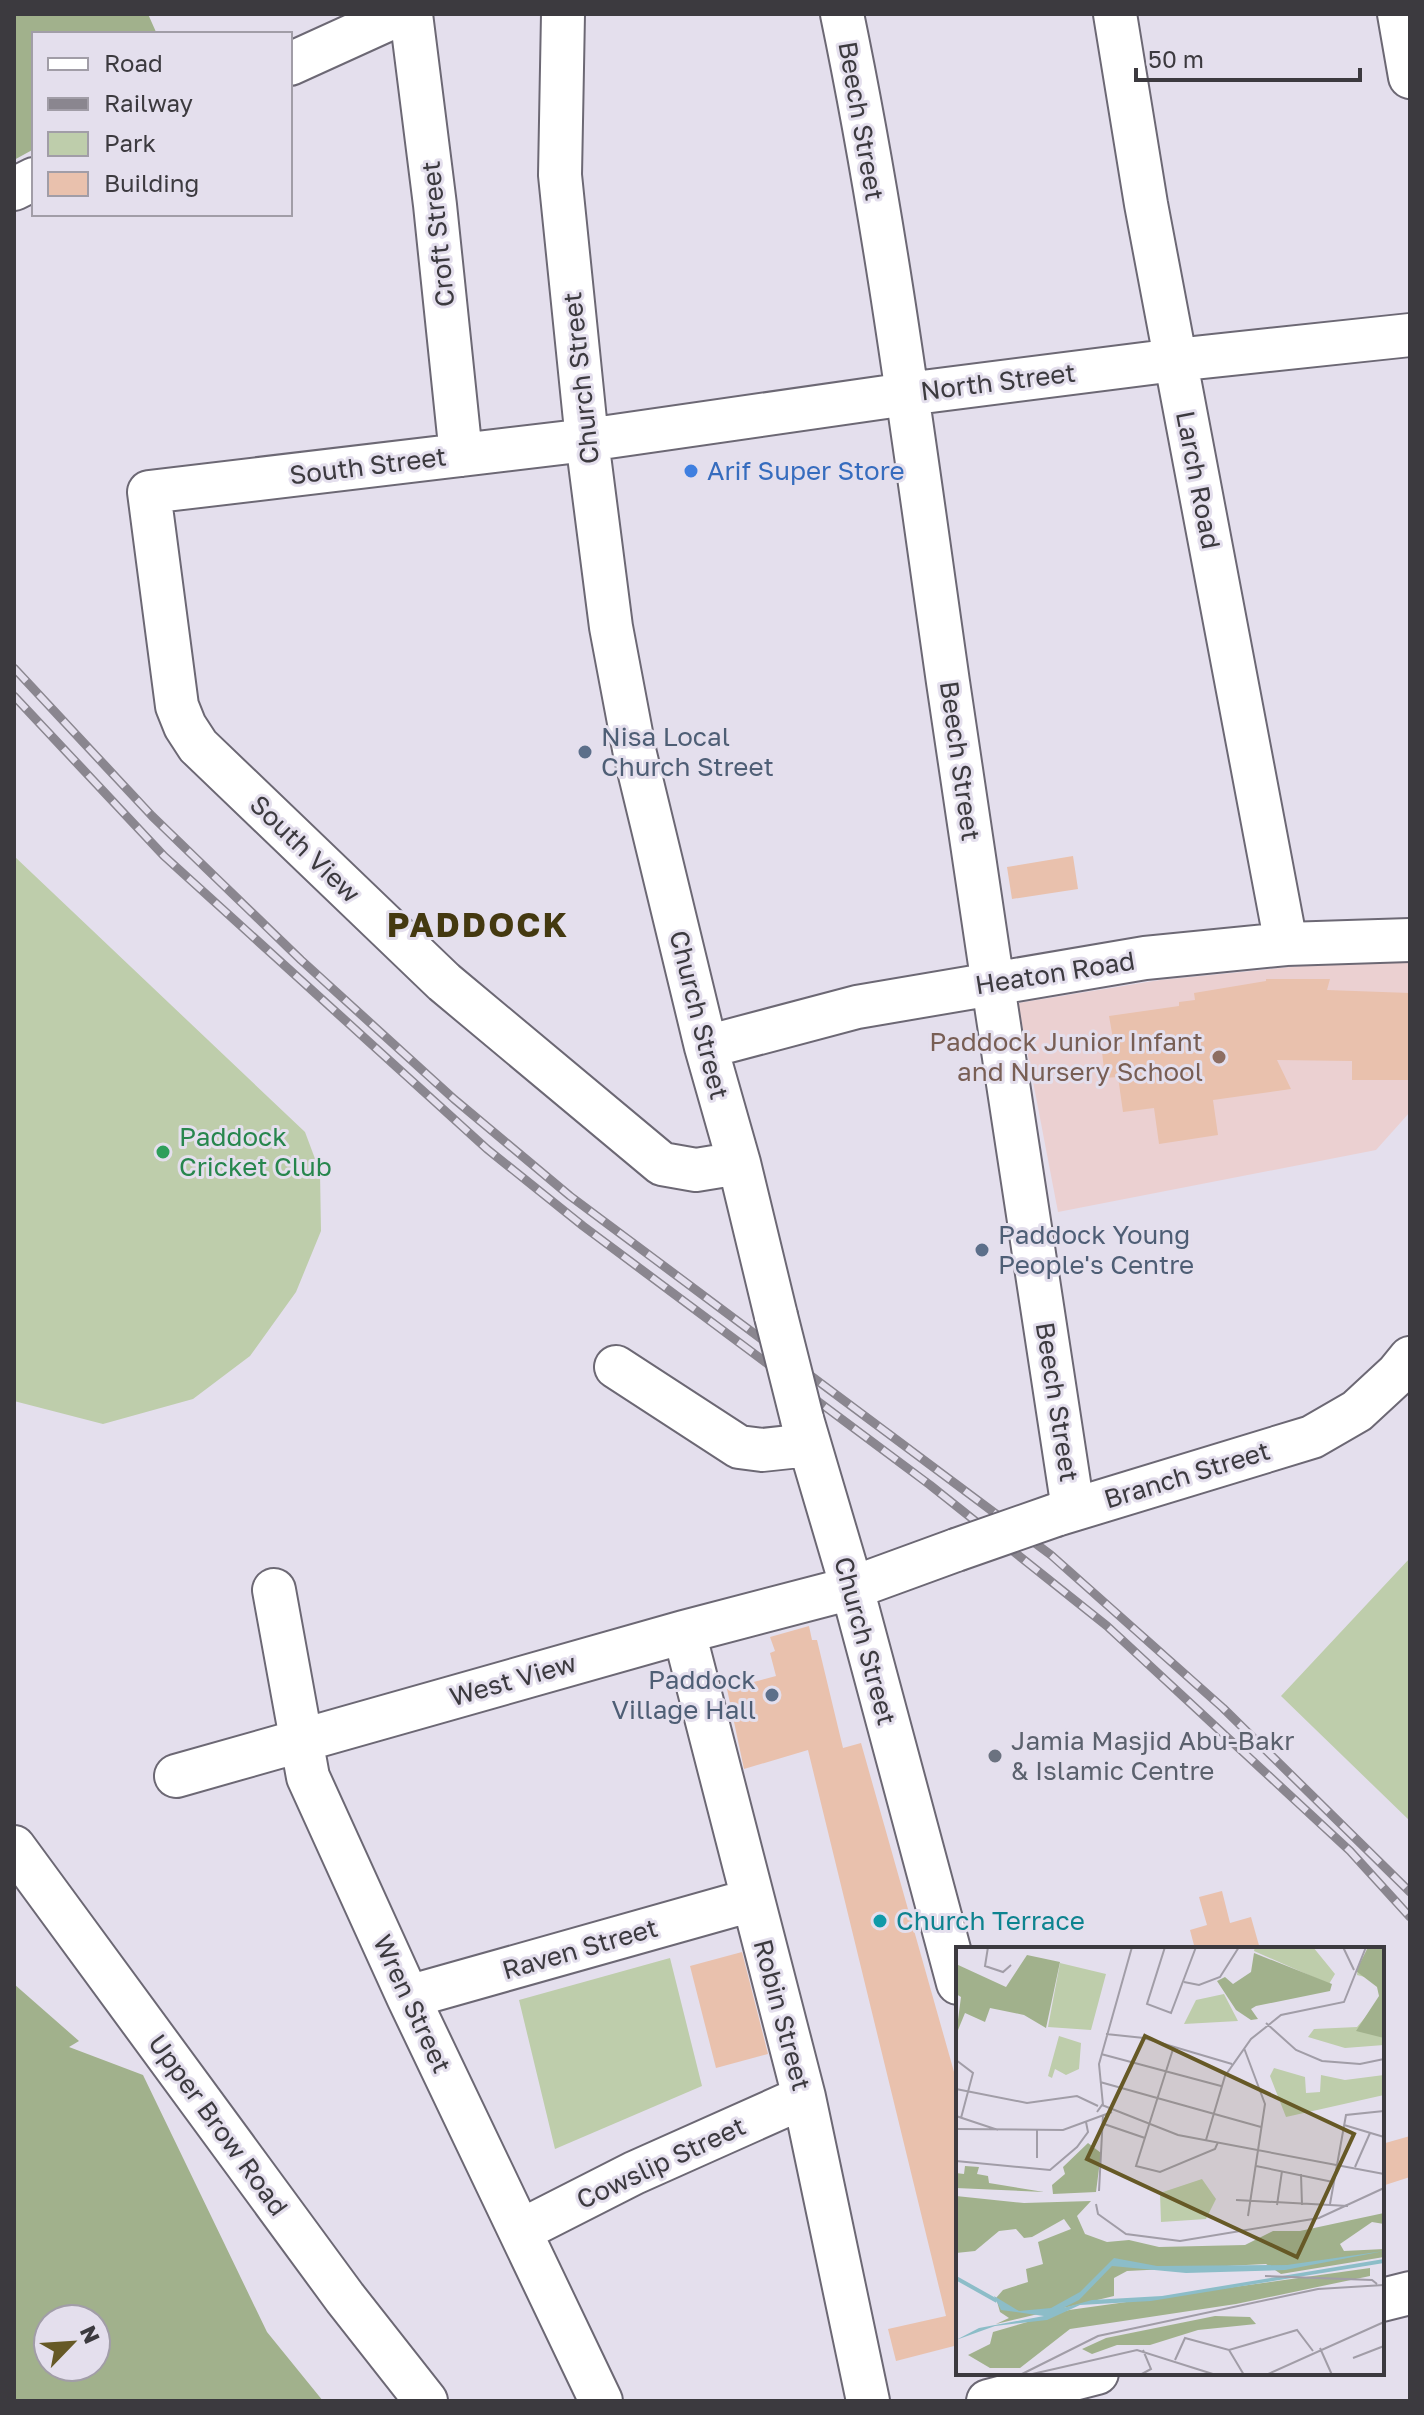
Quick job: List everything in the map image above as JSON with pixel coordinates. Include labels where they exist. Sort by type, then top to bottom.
[{"type":"street","points":[[292,63],[400,14]]},
{"type":"street","name":"Croft Street","points":[[411,14],[461,455]]},
{"type":"street","name":"Beech Street","points":[[842,14],[907,394],[1065,1512]]},
{"type":"street","name":"Larch Road","points":[[1115,14],[1175,360],[1286,944]]},
{"type":"street","points":[[1399,14],[1410,77]]},
{"type":"street","name":"Church Street","points":[[559,18],[560,175],[587,440],[611,627],[632,740],[706,1047],[739,1163],[806,1432],[852,1588],[956,1976]]},
{"type":"street","points":[[14,189],[32,180]]},
{"type":"street","name":"North Street","points":[[587,440],[907,394],[1175,360],[1410,335]]},
{"type":"street","name":"South Street","points":[[149,492],[587,440]]},
{"type":"street","name":"South View","points":[[149,492],[177,706],[198,746],[444,982],[662,1164],[696,1170],[739,1163]]},
{"type":"street","name":"Heaton Road","points":[[706,1047],[857,1007],[1145,958],[1286,944],[1410,940]]},
{"type":"street","name":"Branch Street","points":[[852,1588],[1065,1512],[1312,1437],[1357,1411],[1410,1358]]},
{"type":"street","points":[[616,1367],[739,1447],[762,1450],[806,1432]]},
{"type":"street","name":"West View","points":[[176,1776],[684,1632],[852,1588]]},
{"type":"street","name":"Wren Street","points":[[274,1590],[308,1777],[408,1997],[601,2401]]},
{"type":"street","name":"Robin Street","points":[[684,1632],[804,2097],[868,2401]]},
{"type":"street","name":"Upper Brow Road","points":[[14,1847],[345,2298],[426,2401]]},
{"type":"street","name":"Raven Street","points":[[408,1997],[752,1900]]},
{"type":"street","name":"Cowslip Street","points":[[520,2231],[634,2173],[804,2097]]},
{"type":"street","points":[[1384,2300],[1410,2293]]},
{"type":"street","points":[[988,2401],[1071,2382]]},
{"type":"shaded area","name":"Paddock Junior Infant and Nursery School","points":[[1352,961],[1410,963],[1410,1112],[1376,1150],[1058,1212],[1018,1003],[1160,980]]},
{"type":"green space","points":[[14,14],[148,14],[156,32],[32,32],[32,150],[14,160]]},
{"type":"green space","name":"Paddock Cricket Club","points":[[14,856],[305,1132],[320,1172],[321,1231],[296,1292],[250,1356],[193,1399],[103,1424],[14,1401]]},
{"type":"green space","points":[[1410,1558],[1410,1821],[1281,1696]]},
{"type":"green space","points":[[670,1958],[702,2086],[555,2149],[519,2000]]},
{"type":"green space","points":[[14,1984],[79,2041],[69,2047],[143,2075],[267,2332],[323,2401],[14,2401]]},
{"type":"building","points":[[1073,856],[1078,889],[1012,899],[1007,867]]},
{"type":"building","points":[[1266,979],[1330,979],[1327,990],[1410,993],[1410,1080],[1352,1080],[1352,1061],[1277,1060],[1291,1089],[1213,1100],[1218,1135],[1159,1144],[1154,1108],[1123,1112],[1118,1077],[1105,1078],[1102,1052],[1115,1050],[1109,1016],[1179,1006],[1179,1002],[1195,1000],[1194,993]]},
{"type":"building","name":"Church Terrace","points":[[809,1626],[812,1640],[817,1640],[843,1748],[861,1743],[956,2079],[956,2346],[896,2361],[888,2329],[946,2316],[808,1750],[744,1769],[727,1689],[776,1676],[770,1653],[775,1651],[770,1637]]},
{"type":"building","points":[[1222,1891],[1230,1923],[1251,1917],[1259,1947],[1194,1947],[1190,1930],[1207,1925],[1199,1897]]},
{"type":"building","points":[[742,1952],[768,2054],[716,2068],[690,1966]]},
{"type":"building","points":[[1410,2136],[1410,2177],[1384,2185],[1384,2143]]},
{"type":"railway","points":[[14,668],[152,816],[301,960],[454,1099],[570,1196],[1051,1555],[1223,1708],[1410,1892]]},
{"type":"railway","points":[[14,696],[164,856],[487,1149],[583,1226],[930,1485],[1107,1626],[1350,1851],[1410,1917]]},
{"type":"place","name":"Arif Super Store","points":[[691,471]]},
{"type":"place","name":"Nisa Local Church Street","points":[[585,752]]},
{"type":"place","name":"Paddock Junior Infant and Nursery School","points":[[1219,1057]]},
{"type":"place","name":"Paddock Cricket Club","points":[[163,1152]]},
{"type":"place","name":"Paddock Young People's Centre","points":[[982,1250]]},
{"type":"place","name":"Paddock Village Hall","points":[[772,1695]]},
{"type":"place","name":"Jamia Masjid Abu-Bakr & Islamic Centre","points":[[995,1756]]},
{"type":"place","name":"Church Terrace","points":[[880,1921]]},
{"type":"district","name":"PADDOCK","points":[[478,925]]}]
